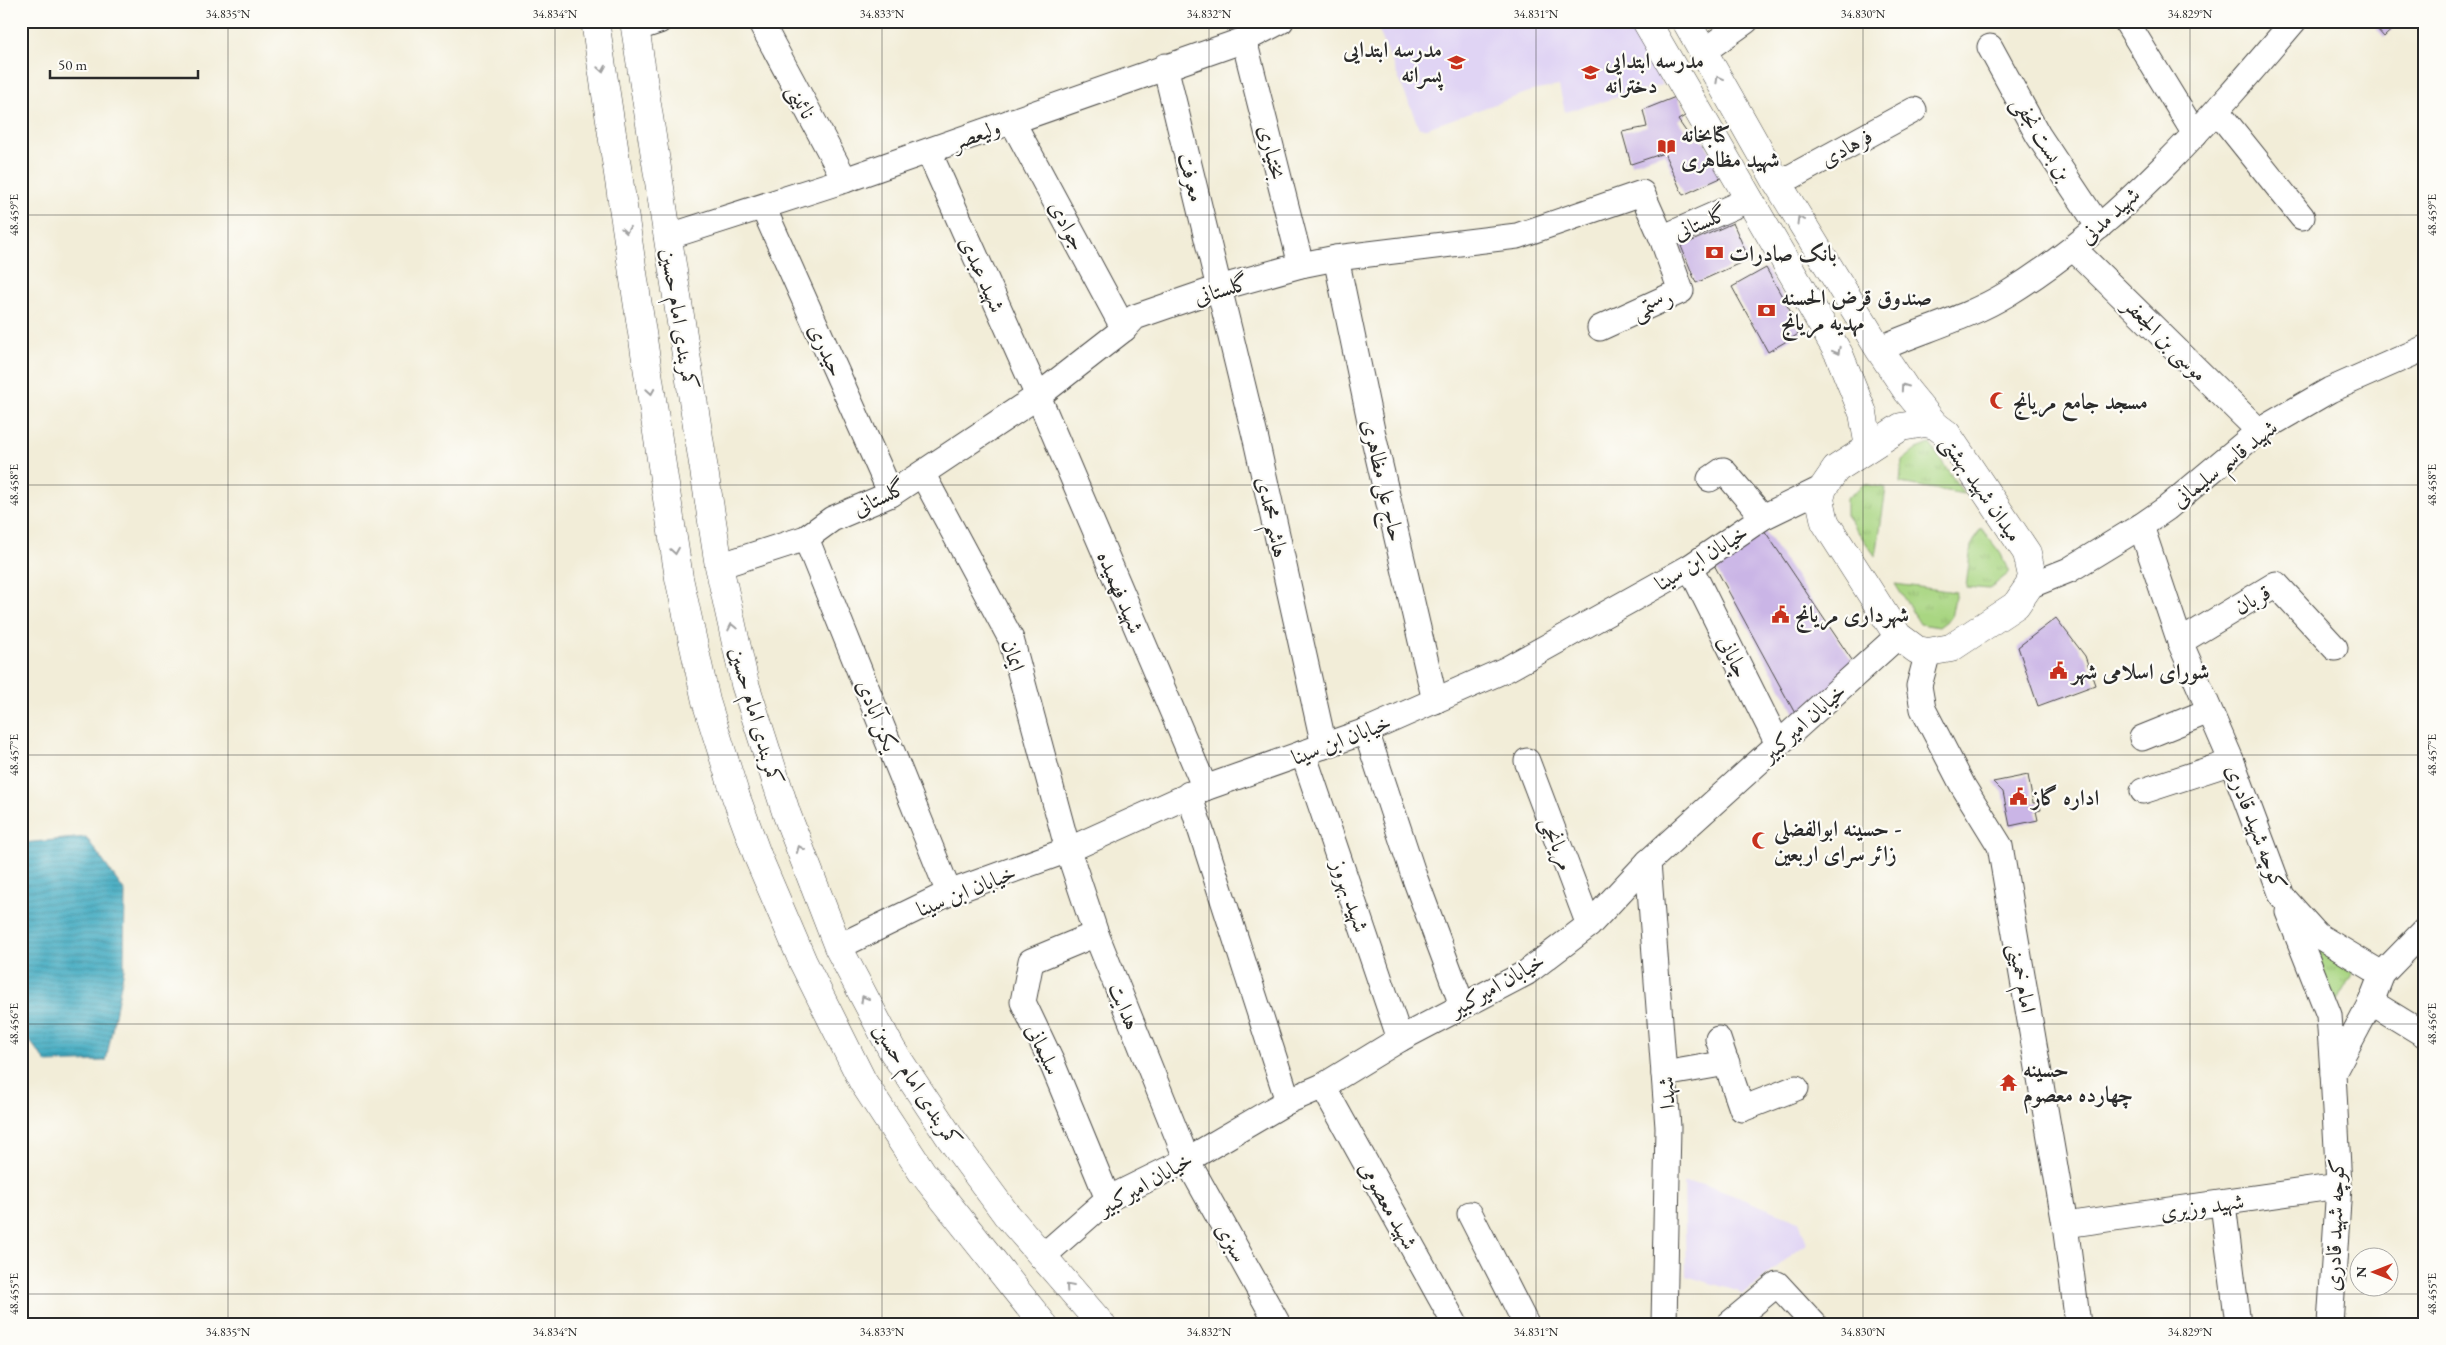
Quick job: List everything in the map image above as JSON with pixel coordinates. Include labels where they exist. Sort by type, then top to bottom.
[{"type":"main road","name":"کمربندی امام حسین","points":[[594,21],[678,569],[693,649],[706,701],[736,797],[758,857],[803,962],[862,1082],[922,1172],[1043,1324]]},
{"type":"main road","points":[[1646,21],[1839,354],[1863,413],[1869,447]]},
{"type":"main road","points":[[1686,21],[1778,184],[1879,350],[1907,391],[1935,425]]},
{"type":"main road","name":"کمربندی امام حسین","points":[[643,24],[667,237],[719,566],[745,684],[787,815],[838,947],[892,1050],[952,1139],[1006,1214],[1102,1324]]},
{"type":"main road","name":"میدان شهید بهشتی","points":[[1823,488],[1836,469],[1902,427],[1925,423],[1935,425],[1947,434],[2027,553],[2032,576],[2029,586]]},
{"type":"main road","points":[[1823,488],[1820,499],[1825,522],[1898,636],[1917,650],[1928,652],[1950,648],[2016,606],[2029,586]]},
{"type":"main road","points":[[803,962],[838,947]]},
{"type":"street","name":"نائینی","points":[[760,21],[845,180]]},
{"type":"street","name":"ولیعصر","points":[[667,237],[929,152],[1165,66],[1244,40],[1281,21]]},
{"type":"street","points":[[1704,51],[1746,21]]},
{"type":"street","points":[[2126,21],[2195,134]]},
{"type":"street","name":"شهید مدنی","points":[[1879,350],[2006,294],[2073,248],[2099,227],[2218,111],[2294,21]]},
{"type":"street","name":"بختیاری","points":[[1244,40],[1301,265]]},
{"type":"street","name":"بن بست نجفی","points":[[1990,47],[2038,135],[2099,227]]},
{"type":"street","name":"معرفت","points":[[1165,66],[1219,288]]},
{"type":"street","name":"فرهادی","points":[[1778,184],[1914,110]]},
{"type":"street","points":[[2218,111],[2302,217]]},
{"type":"street","name":"جوادی","points":[[1012,121],[1124,329]]},
{"type":"street","name":"شهید عبدی","points":[[929,152],[1038,396]]},
{"type":"street","name":"گلستانی","points":[[719,566],[806,538],[832,519],[891,494],[923,475],[1038,396],[1124,329],[1135,317],[1219,288],[1301,265],[1336,258],[1517,236],[1642,193],[1662,238],[1750,199]]},
{"type":"street","name":"حیدری","points":[[763,207],[891,494]]},
{"type":"street","name":"رستمی","points":[[1600,328],[1681,291],[1662,238]]},
{"type":"street","name":"موسی بن الجعفر","points":[[2073,248],[2259,431]]},
{"type":"street","name":"حاج علی مظاهری","points":[[1336,258],[1373,435],[1435,702]]},
{"type":"street","name":"هاشم محمدی","points":[[1219,288],[1256,440],[1313,750]]},
{"type":"street","name":"شهید قاسم سلیمانی","points":[[2029,586],[2069,570],[2141,526],[2167,508],[2259,431],[2330,390],[2425,348]]},
{"type":"street","name":"شهید فهمیده","points":[[1038,396],[1197,791],[1288,1101]]},
{"type":"street","points":[[1710,479],[1723,470],[1763,517]]},
{"type":"street","name":"ایمان","points":[[923,475],[1011,639],[1068,850]]},
{"type":"street","name":"خیابان ابن سینا","points":[[838,947],[949,893],[1068,850],[1197,791],[1366,731],[1507,669],[1690,567],[1763,517],[1823,488]]},
{"type":"street","name":"کوچه شهید قادری","points":[[2141,526],[2180,642],[2232,762],[2329,1015],[2339,1186],[2330,1324]]},
{"type":"street","name":"یکن آبادی","points":[[806,538],[949,893]]},
{"type":"street","name":"چایانی","points":[[1690,567],[1778,744]]},
{"type":"street","name":"قربان","points":[[2180,642],[2276,584],[2335,648]]},
{"type":"street","name":"خیابان امیرکبیر","points":[[1042,1257],[1108,1199],[1187,1160],[1288,1101],[1323,1086],[1462,1005],[1526,973],[1589,925],[1648,862],[1898,636]]},
{"type":"street","name":"امام خمینی","points":[[1928,652],[1919,686],[1923,709],[1963,786],[2000,846],[2065,1225],[2078,1324]]},
{"type":"street","points":[[2142,738],[2209,711]]},
{"type":"street","points":[[1366,731],[1414,876],[1462,1005]]},
{"type":"street","name":"شهید بهروز","points":[[1313,750],[1400,1040]]},
{"type":"street","name":"مریانجی","points":[[1527,761],[1589,925]]},
{"type":"street","points":[[2143,790],[2232,762]]},
{"type":"street","name":"هدایت","points":[[1068,850],[1096,934],[1187,1160]]},
{"type":"street","name":"شهدا","points":[[1648,862],[1668,1127],[1664,1324]]},
{"type":"street","name":"کوچه شهید قادری","points":[[2282,896],[2317,935],[2382,974]]},
{"type":"street","points":[[2333,1073],[2371,1002],[2382,974],[2425,930]]},
{"type":"street","name":"سلیمانی","points":[[1096,934],[1031,961],[1023,1002],[1052,1063],[1108,1199]]},
{"type":"street","points":[[2371,1002],[2425,1035]]},
{"type":"street","points":[[1718,1039],[1742,1109],[1796,1088]]},
{"type":"street","points":[[1664,1074],[1727,1064]]},
{"type":"street","name":"شهید معصومی","points":[[1323,1086],[1455,1324]]},
{"type":"street","name":"سبزی","points":[[1187,1160],[1278,1324]]},
{"type":"street","name":"شهید وزیری","points":[[2065,1225],[2339,1186]]},
{"type":"street","points":[[2223,1204],[2238,1324]]},
{"type":"street","points":[[1470,1214],[1526,1324]]},
{"type":"street","points":[[1729,1324],[1776,1284],[1814,1324]]},
{"type":"shaded area","points":[[1375,21],[1627,21],[1652,62],[1662,85],[1565,112],[1559,86],[1532,91],[1427,128],[1419,128]]},
{"type":"shaded area","points":[[1684,1183],[1704,1184],[1799,1221],[1807,1243],[1742,1295],[1737,1291],[1686,1276]]},
{"type":"green space","points":[[1930,444],[1964,494],[1900,483],[1902,461],[1917,449]]},
{"type":"green space","points":[[1864,484],[1886,488],[1876,557],[1846,515],[1846,499]]},
{"type":"green space","points":[[1981,528],[2001,554],[2009,573],[1989,589],[1966,587],[1971,546]]},
{"type":"green space","points":[[1895,584],[1956,592],[1951,618],[1939,627],[1920,624]]},
{"type":"green space","points":[[2317,935],[2359,962],[2329,1015]]},
{"type":"water","points":[[86,837],[125,892],[124,969],[106,1061],[47,1063],[21,1030],[21,846],[23,843]]},
{"type":"building","points":[[2370,21],[2401,21],[2384,37]]},
{"type":"building","name":"کتابخانه شهید مظاهری","points":[[1678,96],[1685,116],[1678,120],[1692,140],[1701,137],[1725,176],[1683,195],[1664,153],[1631,164],[1622,132],[1647,127],[1643,110]]},
{"type":"building","name":"بانک صادرات","points":[[1733,223],[1749,259],[1696,283],[1681,246]]},
{"type":"building","name":"صندوق قرض الحسنه مهدیه مریانج","points":[[1766,268],[1802,332],[1768,352],[1732,287]]},
{"type":"building","name":"شهرداری مریانج","points":[[1762,527],[1856,666],[1797,717],[1713,563]]},
{"type":"building","name":"شورای اسلامی شهر","points":[[2056,618],[2085,656],[2095,685],[2038,706],[2018,647]]},
{"type":"building","name":"اداره گاز","points":[[2028,775],[2033,803],[2039,802],[2041,810],[2036,811],[2038,820],[2010,826],[2003,792],[1993,782]]},
{"type":"place","name":"مدرسه ابتدایی پسرانه","points":[[1456,62]]},
{"type":"place","name":"مدرسه ابتدایی دخترانه","points":[[1591,73]]},
{"type":"place","name":"کتابخانه شهید مظاهری","points":[[1667,147]]},
{"type":"place","name":"بانک صادرات","points":[[1715,253]]},
{"type":"place","name":"صندوق قرض الحسنه مهدیه مریانج","points":[[1767,310]]},
{"type":"place","name":"مسجد جامع مریانج","points":[[1999,401]]},
{"type":"place","name":"شهرداری مریانج","points":[[1781,614]]},
{"type":"place","name":"شورای اسلامی شهر","points":[[2058,671]]},
{"type":"place","name":"اداره گاز","points":[[2018,797]]},
{"type":"place","name":"حسینه ابوالفضلی - زائر سرای اربعین","points":[[1760,841]]},
{"type":"place","name":"حسینه چهارده معصوم","points":[[2009,1082]]}]
